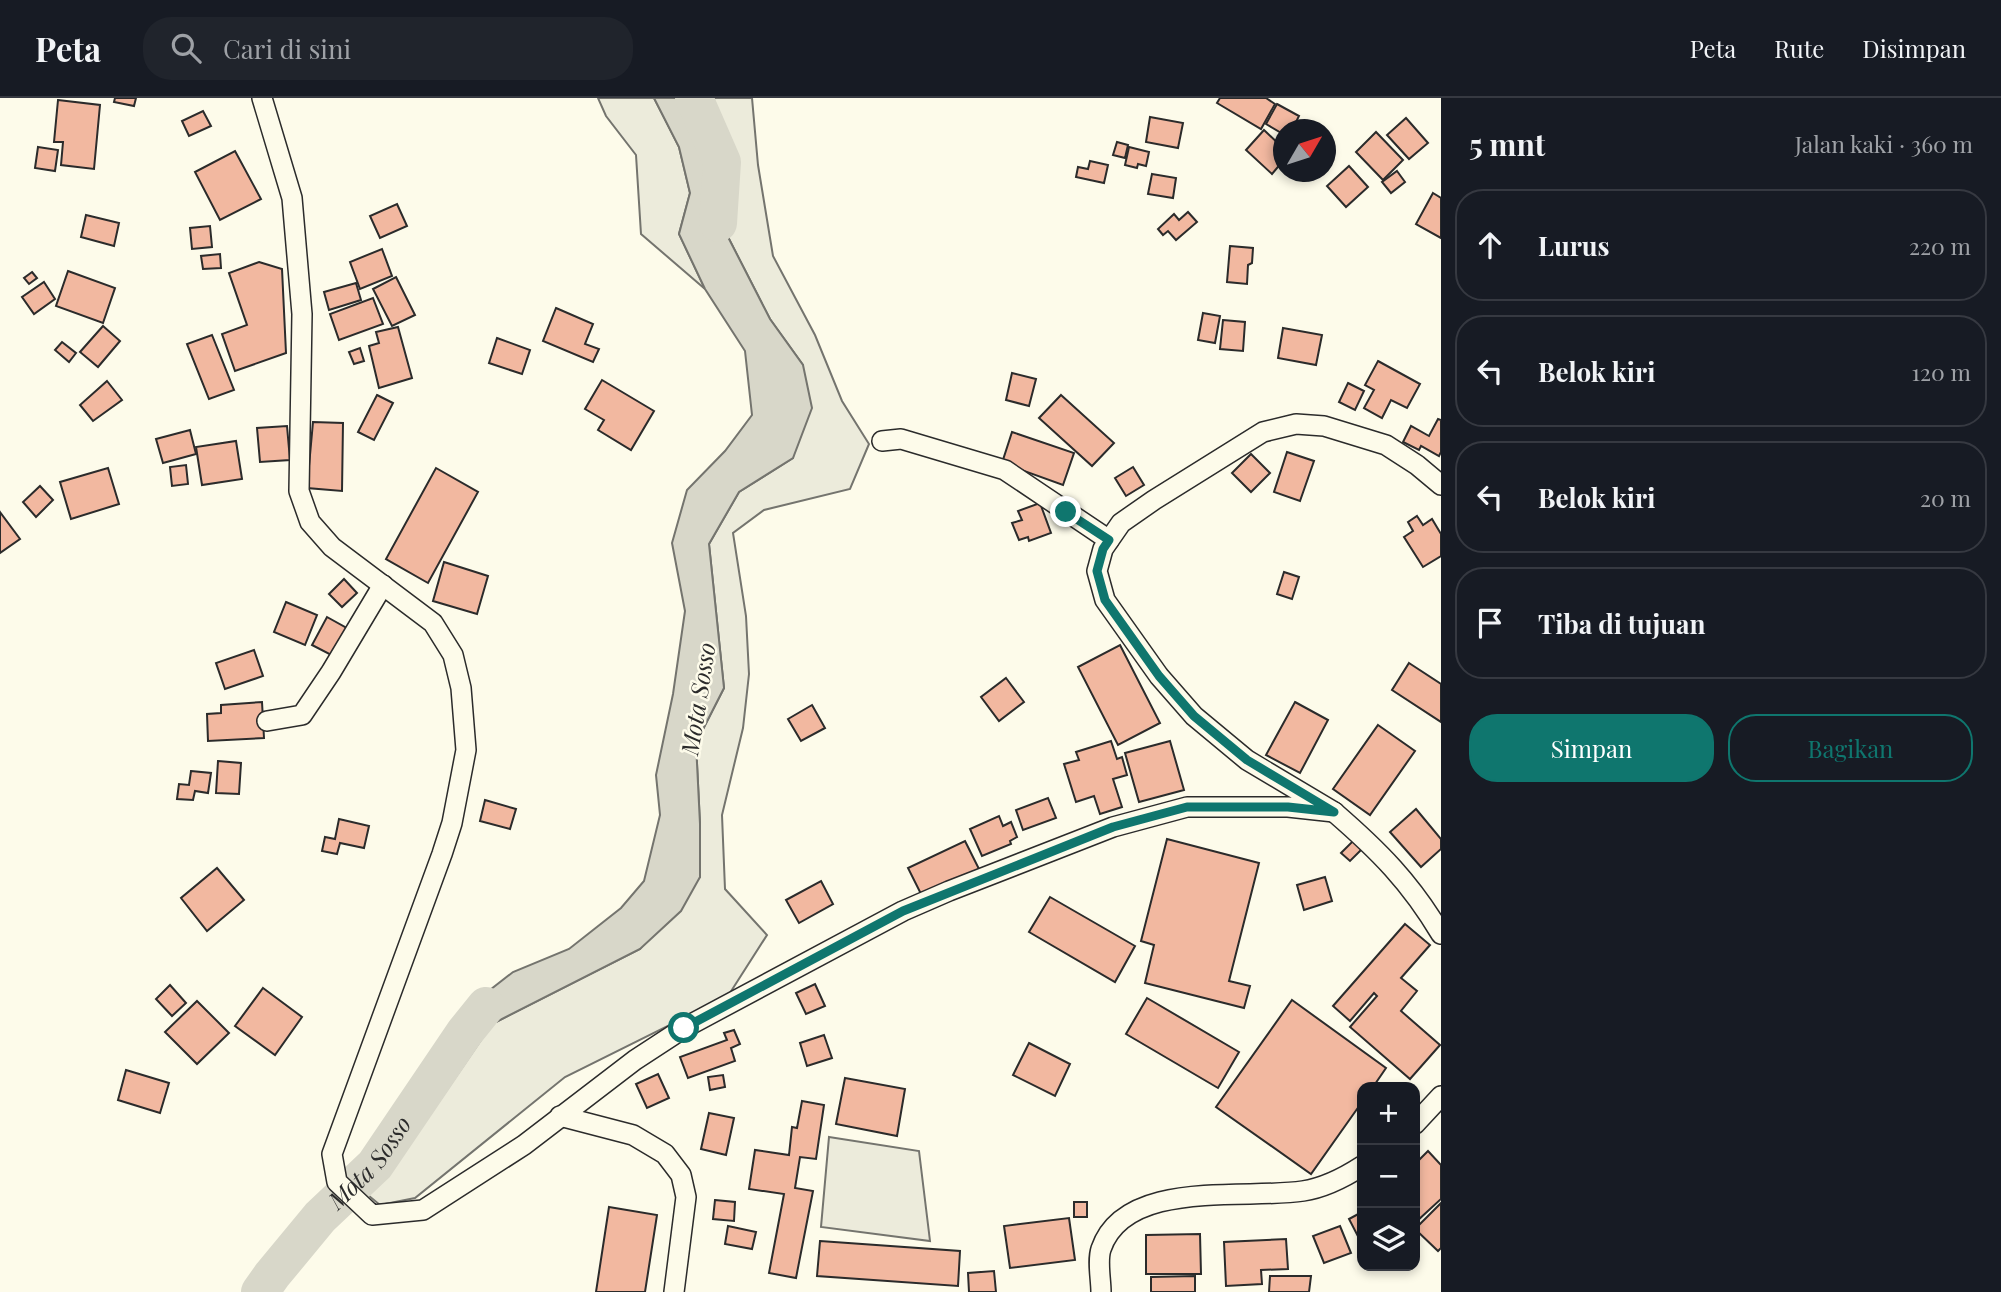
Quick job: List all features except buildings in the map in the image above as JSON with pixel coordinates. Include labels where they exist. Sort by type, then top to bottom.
[{"type":"street","points":[[262,98],[292,198],[302,314],[299,491],[310,522],[332,547],[433,623],[453,655],[461,688],[466,750],[452,823],[332,1154],[337,1182],[372,1215],[422,1210],[524,1145],[635,1060],[684,1028],[903,911],[949,891],[1113,827],[1187,807],[1288,807],[1334,812]]},
{"type":"street","points":[[1441,485],[1386,445],[1324,426],[1296,424],[1263,432],[1121,523],[1103,549],[1097,571],[1105,600],[1159,676],[1194,716],[1247,760],[1334,812],[1378,850],[1422,902],[1441,934]]},
{"type":"street","points":[[882,441],[901,439],[1005,470],[1109,540]]},
{"type":"street","points":[[267,721],[302,715],[383,585]]},
{"type":"street","points":[[1420,1119],[1441,1096]]},
{"type":"street","points":[[560,1116],[633,1135],[665,1154],[681,1175],[686,1197],[674,1292]]},
{"type":"street","points":[[1101,1292],[1100,1251],[1111,1229],[1130,1214],[1157,1201],[1203,1195],[1304,1191],[1345,1177],[1357,1170]]},
{"type":"shaded area","points":[[598,98],[654,98],[679,147],[690,193],[679,234],[705,289],[641,234],[636,155],[606,116]]},
{"type":"shaded area","points":[[688,98],[752,98],[758,165],[773,256],[815,335],[842,401],[869,444],[850,489],[764,510],[733,533],[746,616],[749,674],[743,728],[722,815],[725,889],[767,935],[728,996],[565,1077],[415,1198],[380,1205],[363,1191],[420,1129],[492,1024],[640,949],[700,877],[696,743],[724,688],[709,544],[739,492],[793,458],[803,365],[770,319],[727,235],[731,186],[698,134]]},
{"type":"shaded area","points":[[829,1137],[919,1151],[930,1241],[821,1227]]},
{"type":"water","points":[[654,98],[688,98],[698,134],[731,186],[727,235],[770,319],[803,365],[812,408],[793,458],[739,492],[709,544],[724,688],[696,743],[700,877],[681,911],[640,949],[492,1024],[430,1062],[458,1015],[513,972],[569,949],[621,908],[644,881],[660,815],[656,775],[673,694],[685,611],[672,543],[687,490],[725,451],[752,415],[745,351],[705,289],[679,234],[690,193],[679,147]]},
{"type":"waterway","name":"Mota Sosso","points":[[694,98],[722,162],[718,223]]},
{"type":"waterway","name":"Mota Sosso","points":[[260,1292],[320,1217],[375,1165],[465,1032],[486,1006]]},
{"type":"route","points":[[684,1028],[903,911],[1113,827],[1187,807],[1288,807],[1334,812],[1247,760],[1194,716],[1159,676],[1105,600],[1097,571],[1103,549],[1109,540],[1066,512]]}]
